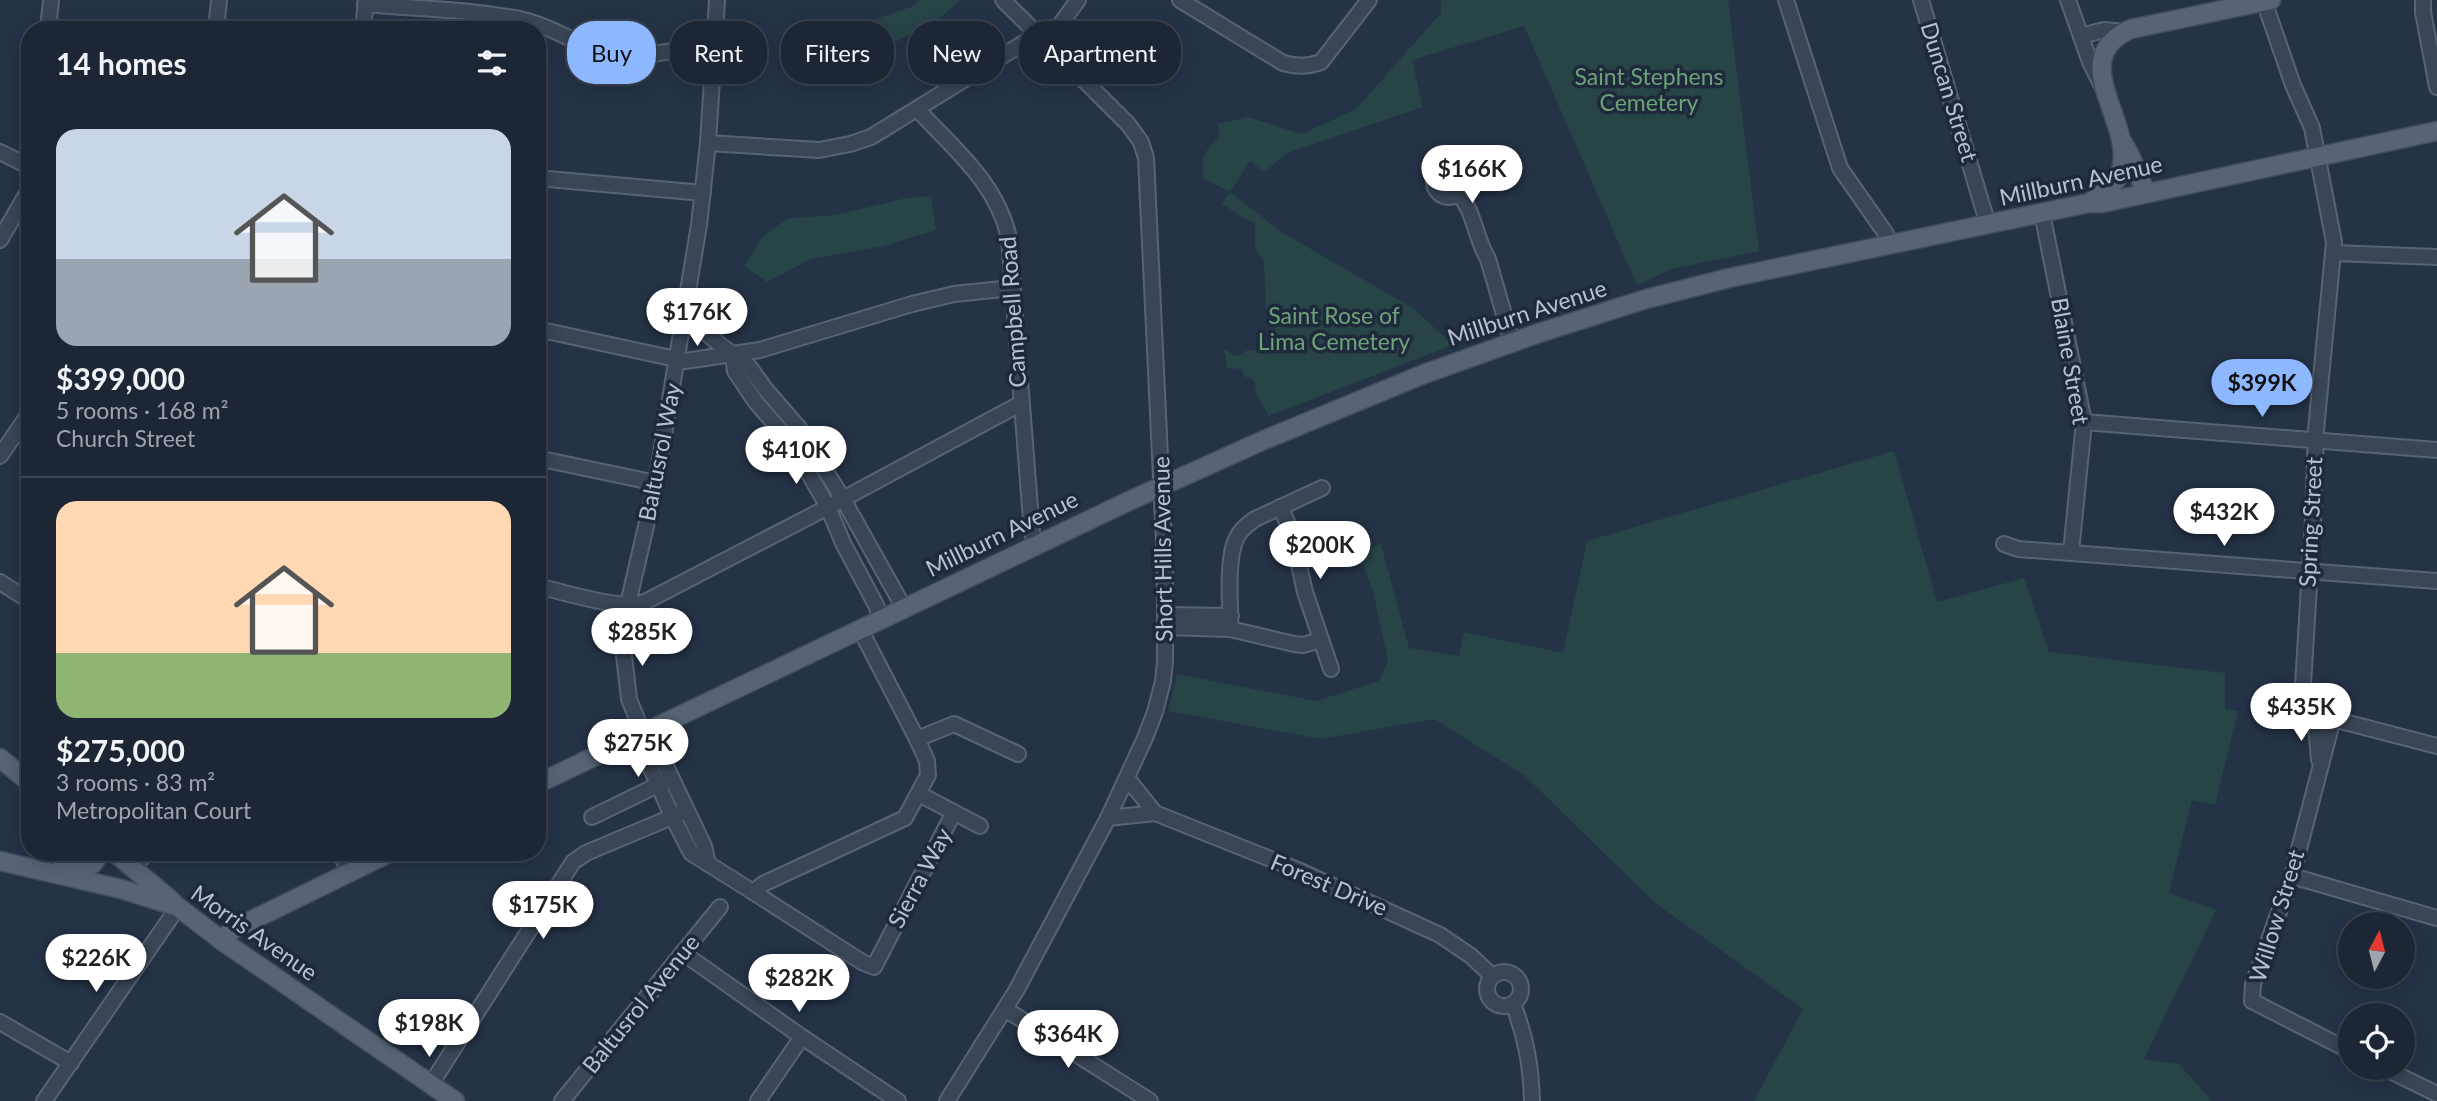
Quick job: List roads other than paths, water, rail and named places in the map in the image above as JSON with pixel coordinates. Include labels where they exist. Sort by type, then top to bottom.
[{"type":"main road","points":[[2147,193],[2139,179],[2133,156],[2123,143],[2104,88],[2101,74],[2108,47],[2123,32],[2267,1]]},
{"type":"main road","name":"Millburn Avenue","points":[[546,780],[1162,486],[1344,406],[1512,342],[1654,297],[1729,278],[2089,203],[2102,203],[2437,131]]},
{"type":"main road","points":[[2089,203],[2118,178],[2123,143]]},
{"type":"main road","points":[[0,758],[21,776]]},
{"type":"main road","name":"Morris Avenue","points":[[4,861],[121,889],[178,907],[221,940],[455,1101]]},
{"type":"main road","points":[[42,861],[82,869],[93,865],[95,861]]},
{"type":"main road","points":[[125,861],[178,907]]},
{"type":"main road","points":[[221,940],[234,929],[373,861]]},
{"type":"street","points":[[49,21],[51,0]]},
{"type":"street","points":[[217,21],[219,0]]},
{"type":"street","name":"Baltusrol Way","points":[[716,21],[717,0]]},
{"type":"street","name":"Short Hills Avenue","points":[[1003,0],[1024,21]]},
{"type":"street","points":[[1063,21],[1079,0]]},
{"type":"street","points":[[1180,0],[1283,63],[1295,67],[1321,62],[1369,0]]},
{"type":"street","points":[[1786,0],[1840,168],[1886,234],[1889,244]]},
{"type":"street","name":"Duncan Street","points":[[1921,0],[1988,225]]},
{"type":"street","points":[[2068,0],[2090,62],[2104,88]]},
{"type":"street","name":"Spring Street","points":[[2267,1],[2292,85],[2312,128],[2333,232],[2334,253],[2315,441],[2303,685],[2310,713]]},
{"type":"street","points":[[364,21],[365,2],[526,21]]},
{"type":"street","points":[[2420,4],[2437,87]]},
{"type":"street","points":[[546,29],[600,51],[631,54],[670,51]]},
{"type":"street","points":[[2081,36],[2104,30],[2123,32]]},
{"type":"street","points":[[708,143],[819,150],[871,137],[1019,46]]},
{"type":"street","name":"Baltusrol Way","points":[[712,84],[703,193],[678,360],[656,483],[628,604],[623,647],[629,699],[643,734],[654,743],[691,853],[753,892]]},
{"type":"street","name":"Short Hills Avenue","points":[[947,1101],[1005,1009],[1108,818],[1155,712],[1163,681],[1165,621],[1162,486],[1146,158],[1141,142],[1128,124],[1088,84]]},
{"type":"street","name":"Campbell Road","points":[[918,110],[981,177],[1005,219],[1009,238],[1032,533],[1038,545]]},
{"type":"street","points":[[0,152],[21,162]]},
{"type":"street","points":[[546,178],[703,193]]},
{"type":"street","points":[[1458,193],[1466,202],[1488,259],[1512,342]]},
{"type":"street","points":[[0,240],[21,204]]},
{"type":"street","name":"Blaine Street","points":[[2042,213],[2084,422],[2071,552]]},
{"type":"street","points":[[2334,253],[2437,257]]},
{"type":"street","points":[[546,331],[685,361],[760,350],[954,294],[1012,288]]},
{"type":"street","points":[[685,314],[748,365],[799,428],[905,608]]},
{"type":"street","points":[[733,355],[735,371],[755,401],[787,438],[828,508],[877,607],[880,620]]},
{"type":"street","points":[[546,588],[628,604],[645,602],[828,508],[1020,404]]},
{"type":"street","points":[[2084,422],[2437,450]]},
{"type":"street","points":[[0,456],[21,425]]},
{"type":"street","points":[[546,460],[656,483]]},
{"type":"street","points":[[1230,623],[1232,560],[1236,538],[1255,519],[1322,488]]},
{"type":"street","points":[[1280,507],[1291,530],[1301,580],[1331,669]]},
{"type":"street","points":[[2004,544],[2018,549],[2437,581]]},
{"type":"street","points":[[0,582],[21,595]]},
{"type":"street","points":[[1165,621],[1230,623],[1294,644],[1303,645],[1321,640]]},
{"type":"street","points":[[753,892],[762,884],[905,818],[929,775],[929,768],[917,739],[860,629]]},
{"type":"street","points":[[2310,713],[2437,746]]},
{"type":"street","name":"Willow Street","points":[[2310,713],[2316,725],[2320,765]]},
{"type":"street","name":"Willow Street","points":[[2333,719],[2292,876],[2253,984],[2252,1001],[2338,1045]]},
{"type":"street","points":[[917,739],[954,724],[1018,754]]},
{"type":"street","name":"Forest Drive","points":[[1127,778],[1155,813]]},
{"type":"street","points":[[592,817],[665,781]]},
{"type":"street","points":[[919,794],[980,827]]},
{"type":"street","name":"Sierra Way","points":[[753,892],[874,967],[954,812]]},
{"type":"street","name":"Forest Drive","points":[[1108,818],[1155,813],[1298,870],[1440,935],[1484,965],[1492,976],[1507,971],[1517,976],[1521,991],[1513,1004],[1529,1052],[1532,1101]]},
{"type":"street","points":[[430,1084],[573,862],[586,853],[679,815]]},
{"type":"street","points":[[133,868],[139,861]]},
{"type":"street","points":[[344,861],[350,872]]},
{"type":"street","points":[[2292,876],[2437,918]]},
{"type":"street","points":[[44,1101],[178,907]]},
{"type":"street","name":"Baltusrol Avenue","points":[[562,1101],[720,907]]},
{"type":"street","points":[[683,953],[898,1101]]},
{"type":"street","points":[[1492,976],[1487,986],[1491,1000],[1502,1006],[1513,1004]]},
{"type":"street","points":[[1005,1009],[1150,1101]]},
{"type":"street","points":[[0,1022],[71,1063]]},
{"type":"street","points":[[758,1101],[802,1037]]},
{"type":"street","points":[[2408,1080],[2437,1094]]},
{"type":"park label","name":"Saint Stephens Cemetery","points":[[1649,90]]},
{"type":"park label","name":"Saint Rose of Lima Cemetery","points":[[1334,329]]}]
